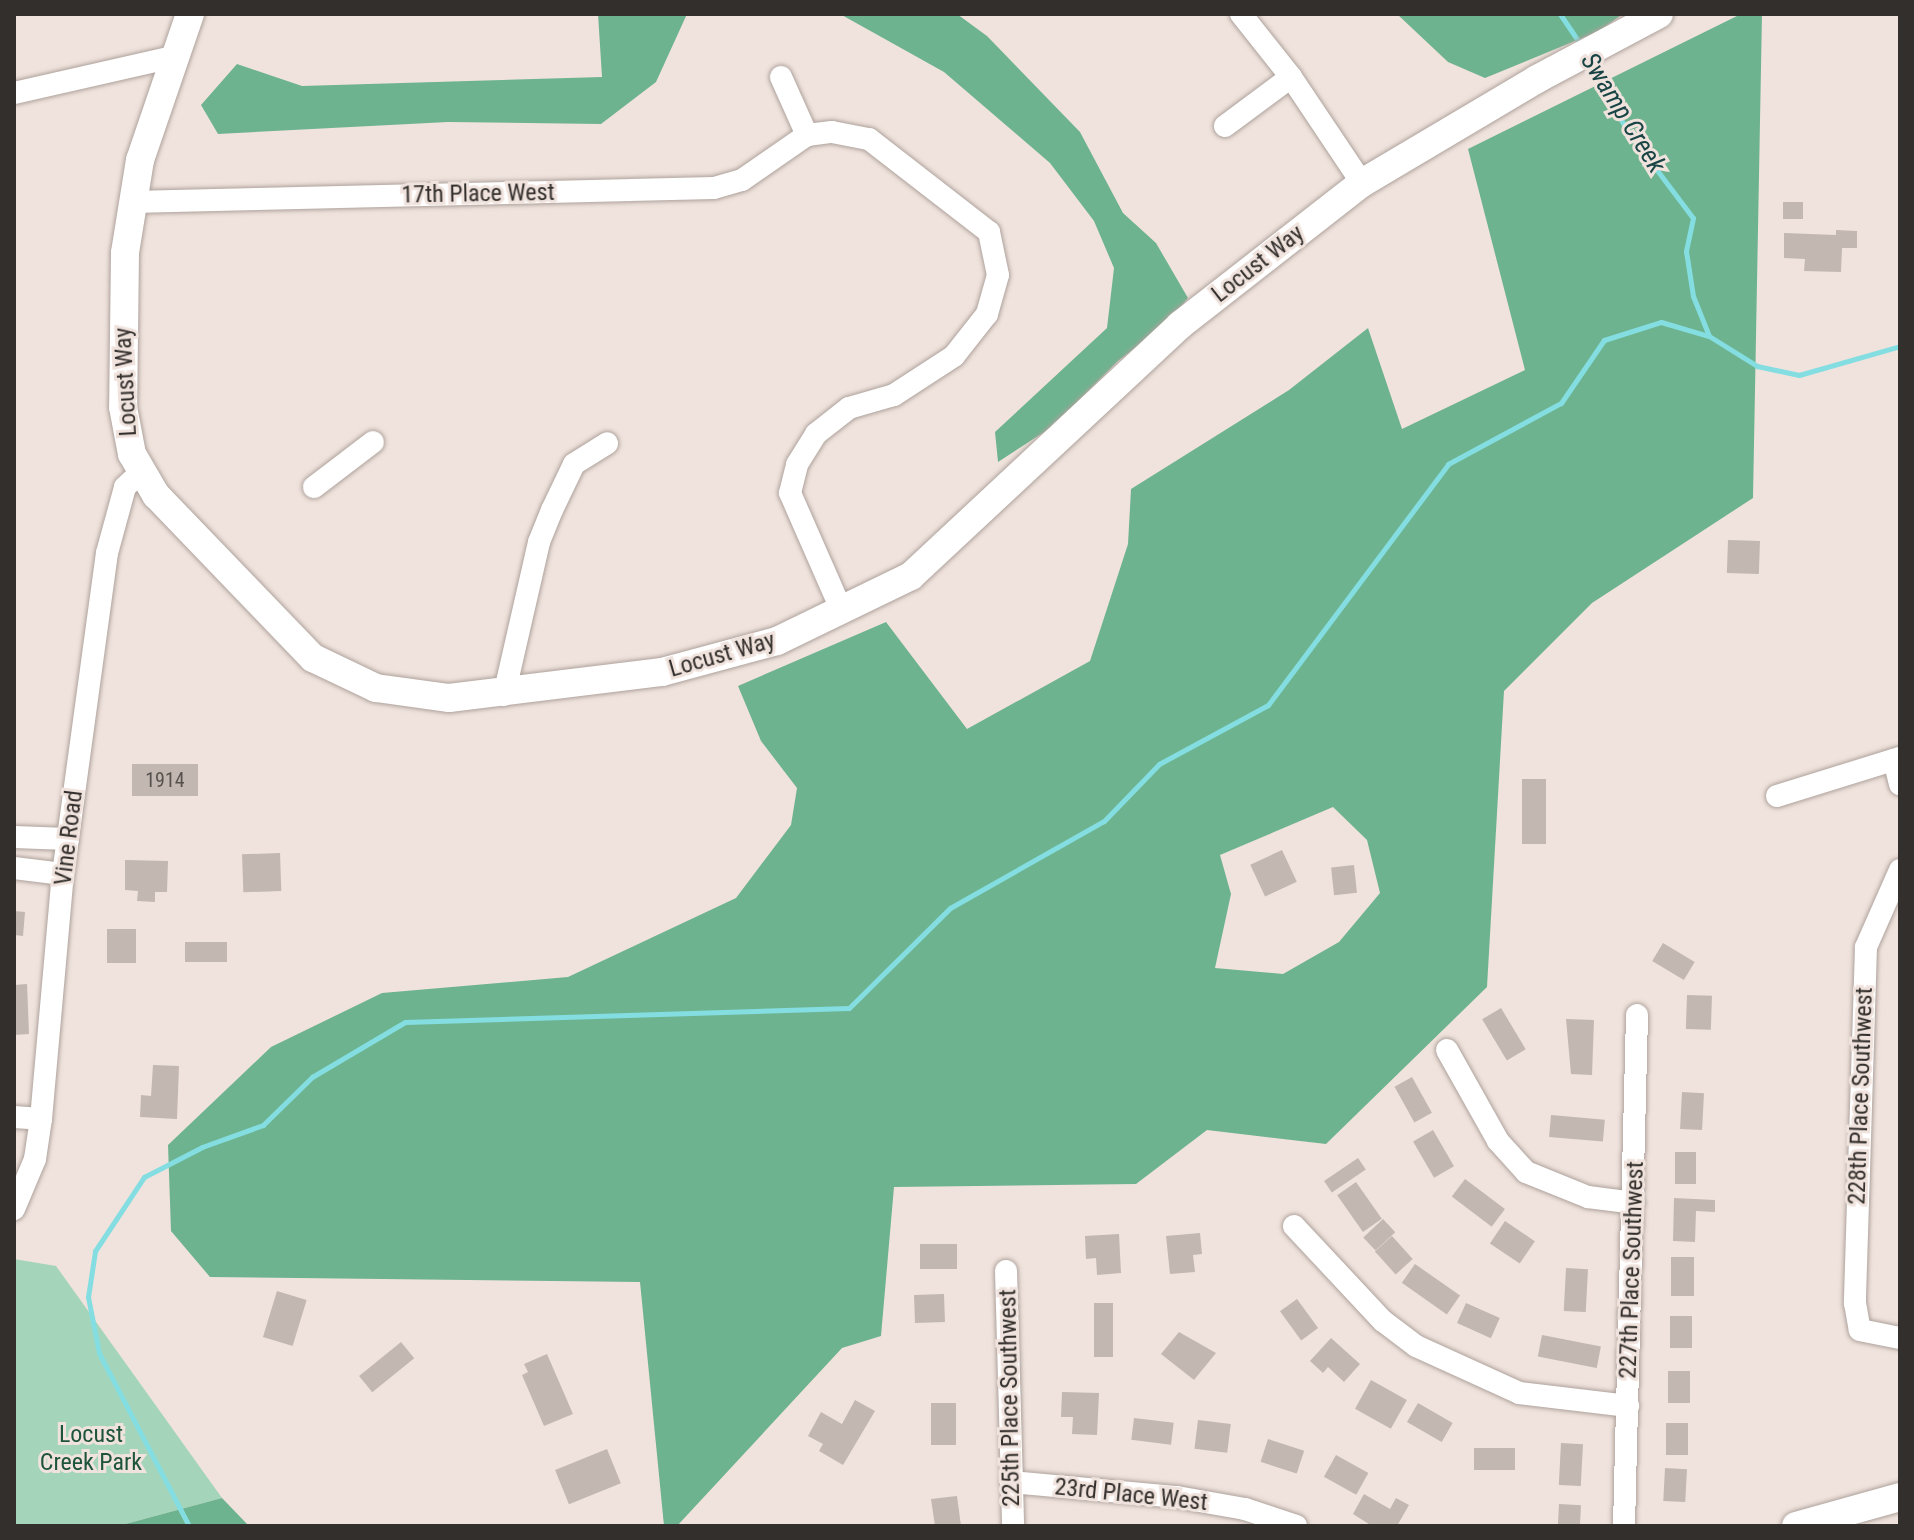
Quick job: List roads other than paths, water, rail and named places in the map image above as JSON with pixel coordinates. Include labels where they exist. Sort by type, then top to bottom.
[{"type":"main road","name":"Locust Way","points":[[190,14],[172,57],[132,202],[123,296],[123,407],[141,472],[220,565],[313,658],[399,693],[449,698],[504,695],[662,672],[777,641],[911,576],[1180,325],[1362,183],[1537,79],[1659,14]]},
{"type":"main road","points":[[1796,1526],[1900,1497]]},
{"type":"street","points":[[1241,14],[1291,77],[1362,183]]},
{"type":"street","points":[[14,93],[172,57]]},
{"type":"street","points":[[781,77],[807,135],[832,132],[869,139],[989,232],[998,275],[987,314],[954,356],[894,395],[849,408],[816,434],[797,465],[790,493],[841,609]]},
{"type":"street","points":[[1225,126],[1291,77]]},
{"type":"street","name":"17th Place West","points":[[132,202],[714,188],[742,180],[807,135]]},
{"type":"street","points":[[314,487],[373,442]]},
{"type":"street","points":[[504,695],[543,531],[574,464],[607,443]]},
{"type":"street","name":"Vine Road","points":[[14,1209],[35,1159],[41,1119],[63,874],[107,553],[125,487],[141,472]]},
{"type":"street","points":[[1777,796],[1897,759],[1900,784]]},
{"type":"street","points":[[14,837],[68,839]]},
{"type":"street","points":[[14,868],[63,874]]},
{"type":"street","name":"228th Place Southwest","points":[[1900,870],[1866,947],[1855,1303],[1860,1330],[1900,1338]]},
{"type":"street","name":"227th Place Southwest","points":[[1624,1526],[1637,1015]]},
{"type":"street","points":[[1447,1050],[1498,1141],[1526,1172],[1588,1197],[1634,1203]]},
{"type":"street","points":[[14,1117],[41,1119]]},
{"type":"street","points":[[1294,1226],[1383,1321],[1416,1346],[1519,1393],[1628,1406]]},
{"type":"street","name":"225th Place Southwest","points":[[1006,1271],[1013,1526]]},
{"type":"street","name":"23rd Place West","points":[[1011,1482],[1177,1497],[1245,1509],[1296,1526]]},
{"type":"waterway","name":"Swamp Creek","points":[[1560,14],[1582,47]]},
{"type":"waterway","name":"Swamp Creek","points":[[1591,62],[1626,129],[1693,218],[1686,251],[1693,296],[1709,336],[1757,366],[1799,375],[1900,346]]},
{"type":"waterway","points":[[189,1526],[99,1353],[88,1297],[95,1251],[144,1177],[202,1147],[263,1125],[312,1077],[405,1022],[849,1008],[950,908],[1104,821],[1159,764],[1268,705],[1448,464],[1561,403],[1604,340],[1661,322],[1709,336]]},
{"type":"park label","name":"Locust Creek Park","points":[[91,1449]]}]
